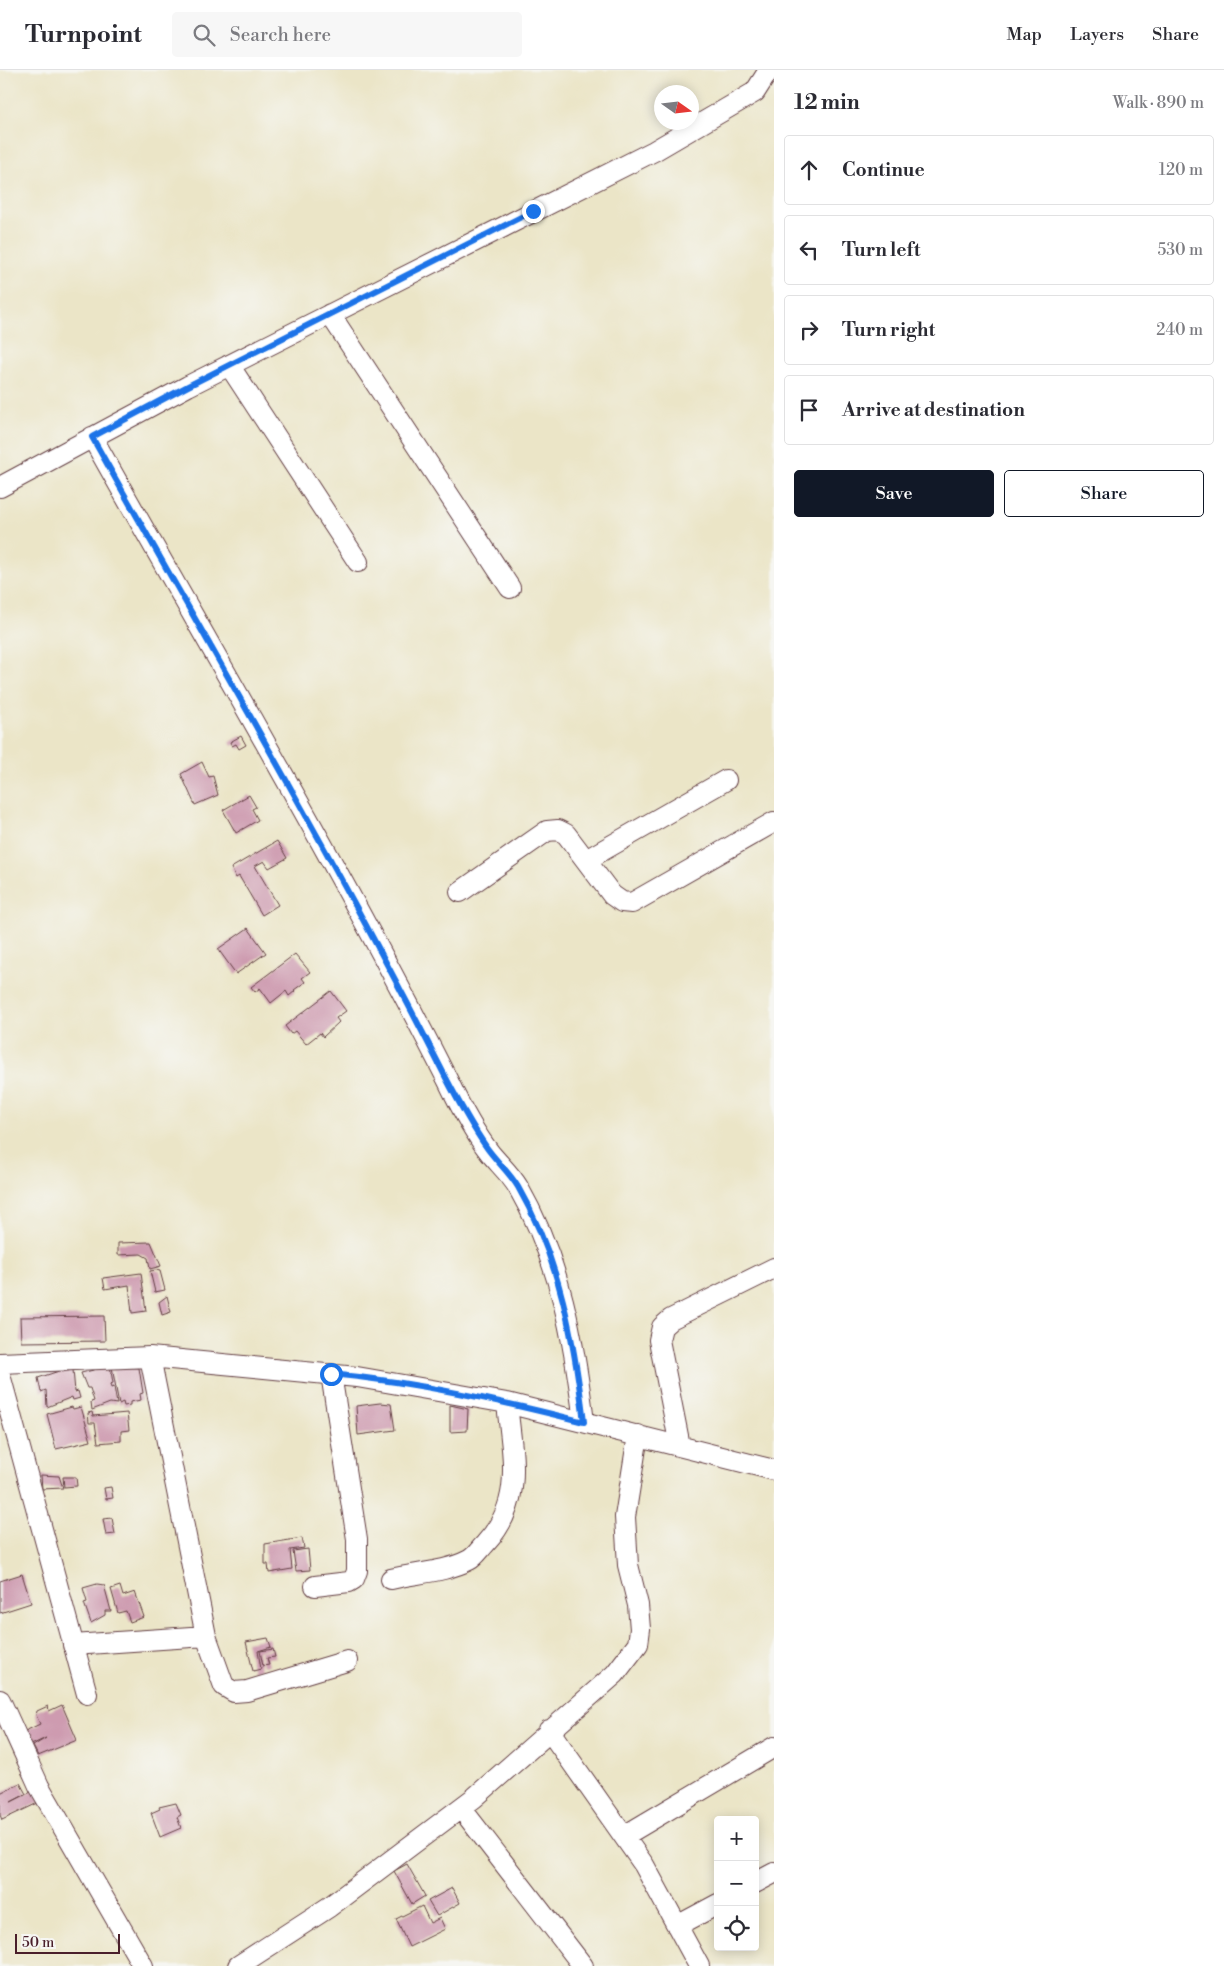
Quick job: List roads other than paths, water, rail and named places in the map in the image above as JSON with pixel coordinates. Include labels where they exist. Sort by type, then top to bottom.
[{"type":"street","points":[[0,487],[229,365],[654,151],[755,92],[769,70]]},
{"type":"street","points":[[330,314],[510,588]]},
{"type":"street","points":[[229,365],[358,562]]},
{"type":"street","points":[[92,437],[397,981],[464,1114],[489,1151],[516,1184],[542,1232],[562,1292],[573,1344],[584,1422]]},
{"type":"street","points":[[586,860],[726,780]]},
{"type":"street","points":[[460,892],[547,831],[558,830],[566,834],[612,895],[622,902],[632,903],[774,822]]},
{"type":"street","points":[[680,1446],[659,1340],[662,1327],[671,1319],[774,1268]]},
{"type":"street","points":[[0,1363],[150,1357],[358,1377],[507,1403],[774,1470]]},
{"type":"street","points":[[150,1357],[206,1636],[224,1686],[234,1692],[246,1691],[347,1661]]},
{"type":"street","points":[[315,1586],[349,1582],[354,1579],[358,1572],[357,1539],[331,1374]]},
{"type":"street","points":[[0,1375],[87,1694]]},
{"type":"street","points":[[391,1579],[470,1560],[493,1535],[507,1513],[512,1494],[513,1465],[507,1403]]},
{"type":"street","points":[[238,1966],[329,1906],[460,1808],[615,1674],[638,1644],[640,1629],[638,1605],[628,1565],[625,1517],[638,1435]]},
{"type":"street","points":[[74,1645],[206,1636]]},
{"type":"street","points":[[0,1700],[39,1786],[142,1966]]},
{"type":"street","points":[[549,1730],[644,1865],[699,1966]]},
{"type":"street","points":[[624,1836],[774,1747]]},
{"type":"street","points":[[460,1808],[583,1966]]},
{"type":"street","points":[[759,1881],[774,1873]]},
{"type":"street","points":[[677,1926],[714,1906]]}]
